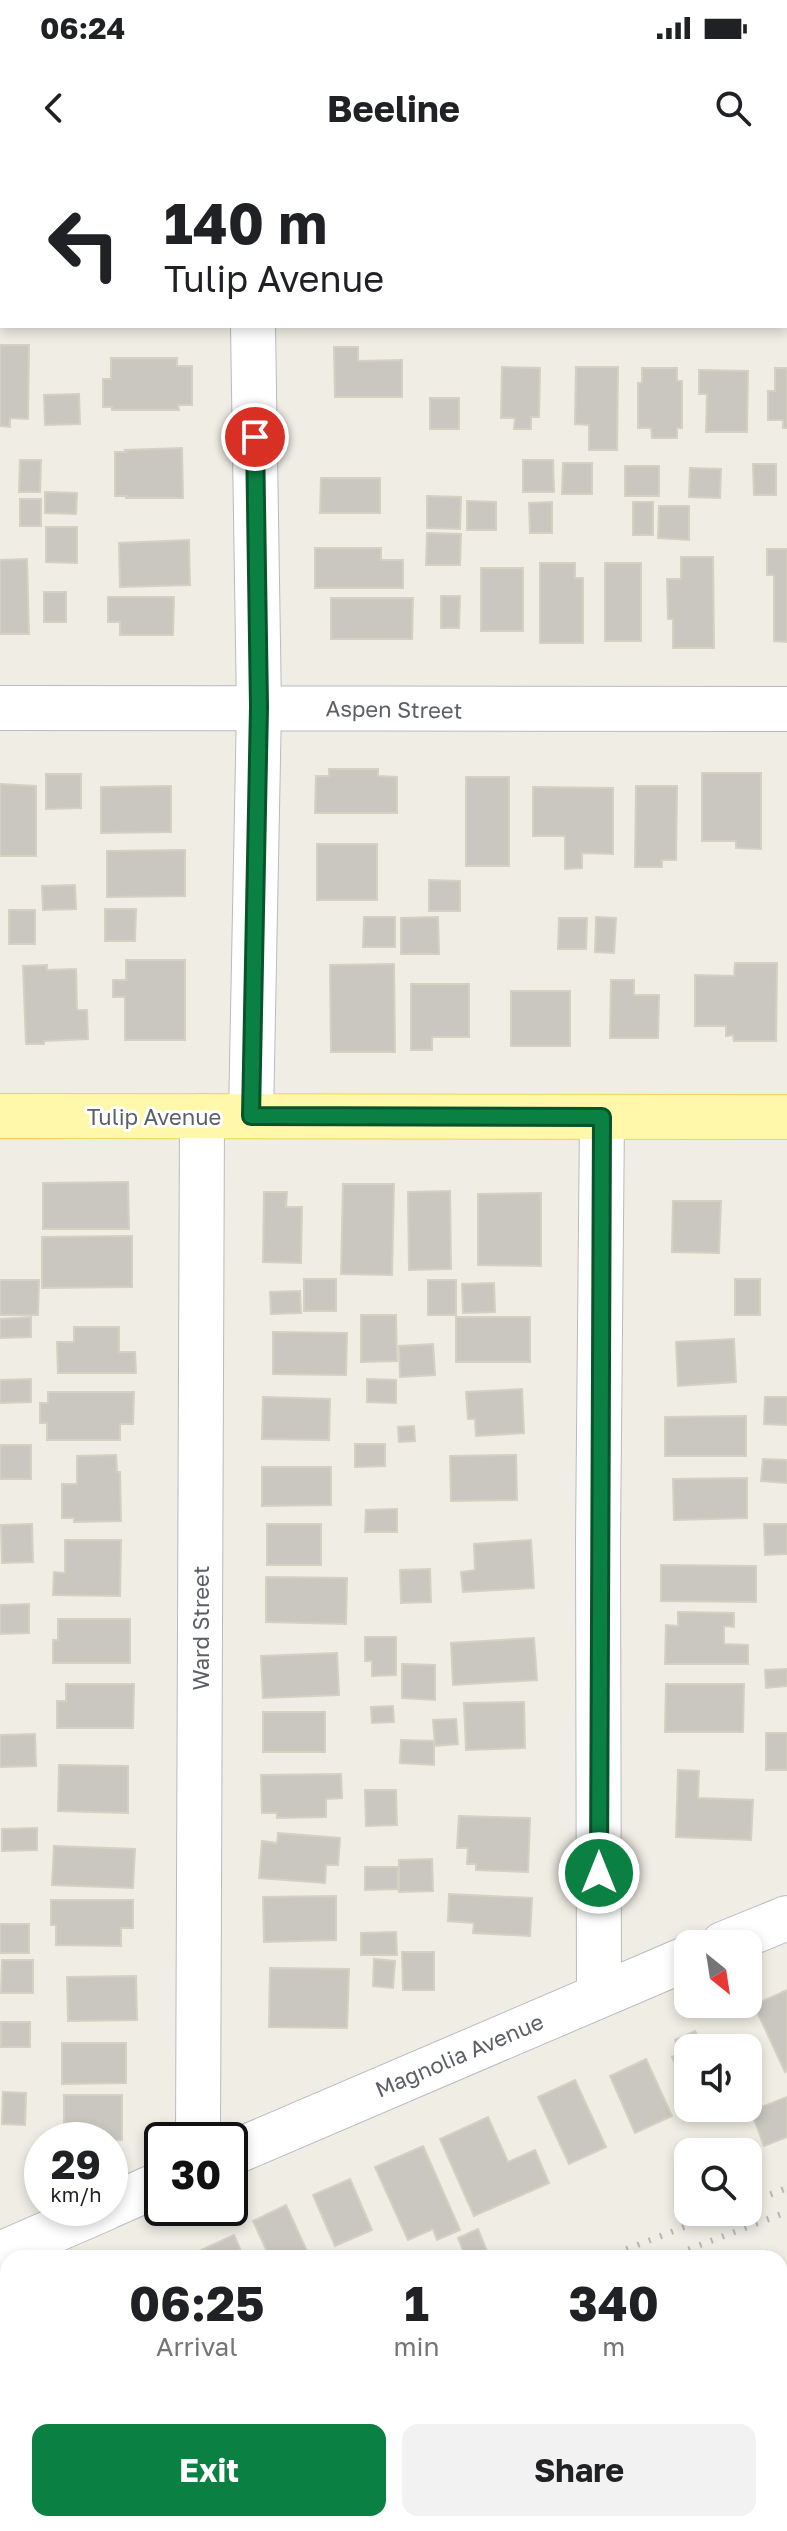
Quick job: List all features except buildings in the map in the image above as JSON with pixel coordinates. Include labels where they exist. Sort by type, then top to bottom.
[{"type":"main road","name":"Tulip Avenue","points":[[0,1116],[787,1117]]},
{"type":"street","points":[[251,1116],[259,707],[253,328]]},
{"type":"street","name":"Aspen Street","points":[[0,708],[787,709]]},
{"type":"street","name":"Ward Street","points":[[198,2122],[202,1116]]},
{"type":"street","points":[[599,1994],[598,1524],[602,1117]]},
{"type":"street","points":[[757,1930],[787,1918]]},
{"type":"street","name":"Magnolia Avenue","points":[[248,2146],[674,1964]]},
{"type":"street","points":[[9,2250],[64,2226]]},
{"type":"railway","points":[[762,2198],[787,2188]]},
{"type":"railway","points":[[687,2250],[787,2212]]},
{"type":"railway","points":[[625,2250],[687,2226]]},
{"type":"route","points":[[255,437],[259,707],[251,1116],[602,1117],[599,1873]]}]
